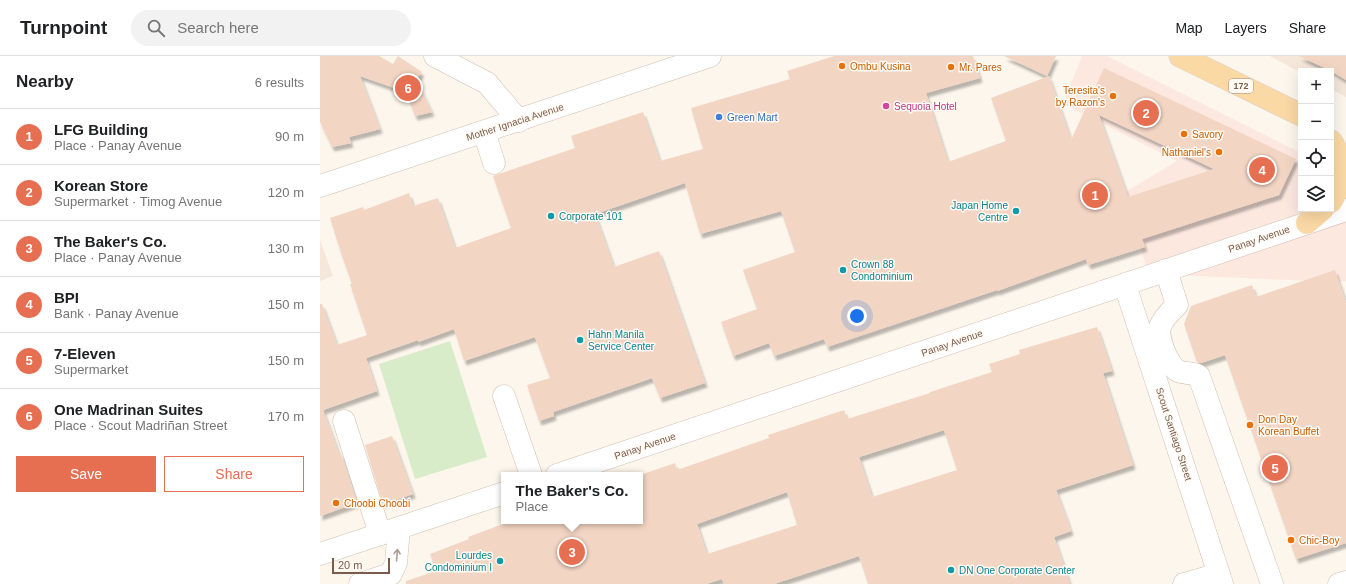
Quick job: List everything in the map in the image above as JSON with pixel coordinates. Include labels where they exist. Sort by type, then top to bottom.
[{"type":"main road","name":"172","points":[[1180,56],[1298,114]]},
{"type":"main road","points":[[1334,131],[1346,137]]},
{"type":"main road","points":[[1334,147],[1339,156],[1342,167],[1341,179],[1337,193],[1334,198]]},
{"type":"street","points":[[435,56],[487,83],[519,121]]},
{"type":"street","name":"Mother Ignacia Avenue","points":[[320,186],[519,121],[710,56]]},
{"type":"street","points":[[484,132],[494,163]]},
{"type":"street","name":"Panay Avenue","points":[[566,472],[1125,285],[1315,216],[1346,210]]},
{"type":"street","points":[[1166,270],[1177,305],[1168,314],[1161,325],[1159,332],[1164,348],[1169,361],[1174,368],[1178,371],[1195,373],[1199,376],[1272,584]]},
{"type":"street","name":"Scout Santiago Street","points":[[1125,285],[1220,579]]},
{"type":"street","points":[[504,396],[530,472]]},
{"type":"street","points":[[344,422],[389,531],[396,564],[391,574],[360,584]]},
{"type":"street","points":[[320,554],[501,494]]},
{"type":"street","points":[[1184,584],[1220,579]]},
{"type":"street","points":[[1339,584],[1346,582]]},
{"type":"shaded area","points":[[1082,56],[1107,56],[1298,152],[1298,212],[1334,212],[1334,202],[1346,176],[1346,281],[1335,282],[1149,274],[1122,194],[1177,161],[1063,104]]},
{"type":"shaded area","points":[[1270,56],[1346,56],[1346,97],[1334,91],[1334,68],[1298,68],[1298,71]]},
{"type":"shaded area","points":[[320,240],[333,276],[320,281]]},
{"type":"green space","points":[[450,341],[487,457],[415,479],[379,364]]},
{"type":"building","points":[[320,56],[379,56],[393,64],[398,56],[422,72],[416,79],[432,112],[415,116],[406,92],[360,76],[380,129],[349,137],[351,143],[332,147],[320,122]]},
{"type":"building","points":[[834,56],[973,56],[980,78],[926,93],[948,162],[1006,141],[991,98],[1049,76],[1071,140],[1104,68],[1296,159],[1279,195],[1142,239],[1145,247],[1088,265],[1086,259],[997,291],[827,347],[824,339],[774,356],[769,343],[733,356],[721,322],[757,309],[743,270],[795,252],[781,211],[700,234],[685,183],[595,214],[614,267],[659,251],[705,383],[660,398],[652,378],[553,412],[554,416],[539,421],[527,385],[550,378],[535,337],[464,361],[454,329],[418,342],[418,340],[366,358],[377,391],[323,410],[339,454],[341,454],[357,503],[320,516],[320,304],[322,304],[337,345],[367,335],[330,218],[363,207],[364,210],[409,193],[413,206],[438,198],[455,248],[511,228],[493,176],[575,148],[571,136],[643,112],[660,161],[703,149],[691,108],[790,79],[787,71]],"holes":[[[1099,115],[1214,169],[1128,197]]]},
{"type":"building","points":[[1004,56],[1056,56],[1047,76]]},
{"type":"building","points":[[1299,56],[1346,56],[1346,80],[1334,73],[1334,68],[1325,68]]},
{"type":"building","points":[[1335,270],[1346,303],[1346,543],[1296,559],[1225,355],[1201,363],[1197,362],[1184,324],[1191,306],[1252,285],[1256,297]]},
{"type":"building","points":[[1097,327],[1112,371],[1103,373],[1133,465],[1056,490],[1071,531],[1054,537],[1070,584],[868,584],[859,556],[774,584],[724,584],[722,579],[706,584],[406,584],[406,581],[436,571],[430,554],[469,539],[468,537],[503,524],[643,524],[643,474],[675,463],[677,470],[769,438],[768,435],[844,410],[847,419],[930,393],[992,372],[989,364],[1020,354],[1019,350]],"holes":[[[944,430],[957,470],[872,497],[859,457]],[[787,492],[797,525],[707,554],[697,524]]]},
{"type":"building","points":[[392,436],[413,494],[383,504],[365,445]]},
{"type":"place","name":"Ombu Kusina","points":[[842,66]]},
{"type":"place","name":"Mr. Pares","points":[[951,67]]},
{"type":"place","name":"One Madrinan Suites","points":[[408,88]]},
{"type":"place","name":"Teresita's by Razon's","points":[[1113,96]]},
{"type":"place","name":"Sequoia Hotel","points":[[886,106]]},
{"type":"place","name":"Korean Store","points":[[1146,113]]},
{"type":"place","name":"Green Mart","points":[[719,117]]},
{"type":"place","name":"Savory","points":[[1184,134]]},
{"type":"place","name":"Nathaniel's","points":[[1219,152]]},
{"type":"place","name":"BPI","points":[[1262,170]]},
{"type":"place","name":"LFG Building","points":[[1095,195]]},
{"type":"place","name":"Japan Home Centre","points":[[1016,211]]},
{"type":"place","name":"Corporate 101","points":[[551,216]]},
{"type":"place","name":"Crown 88 Condominium","points":[[843,270]]},
{"type":"place","name":"Hahn Manila Service Center","points":[[580,340]]},
{"type":"place","name":"Don Day Korean Buffet","points":[[1250,425]]},
{"type":"place","name":"7-Eleven","points":[[1275,468]]},
{"type":"place","name":"Choobi Choobi","points":[[336,503]]},
{"type":"place","name":"Chic-Boy","points":[[1291,540]]},
{"type":"place","name":"The Baker's Co.","points":[[572,552]]},
{"type":"place","name":"Lourdes Condominium I","points":[[500,561]]},
{"type":"place","name":"DN One Corporate Center","points":[[951,570]]}]
